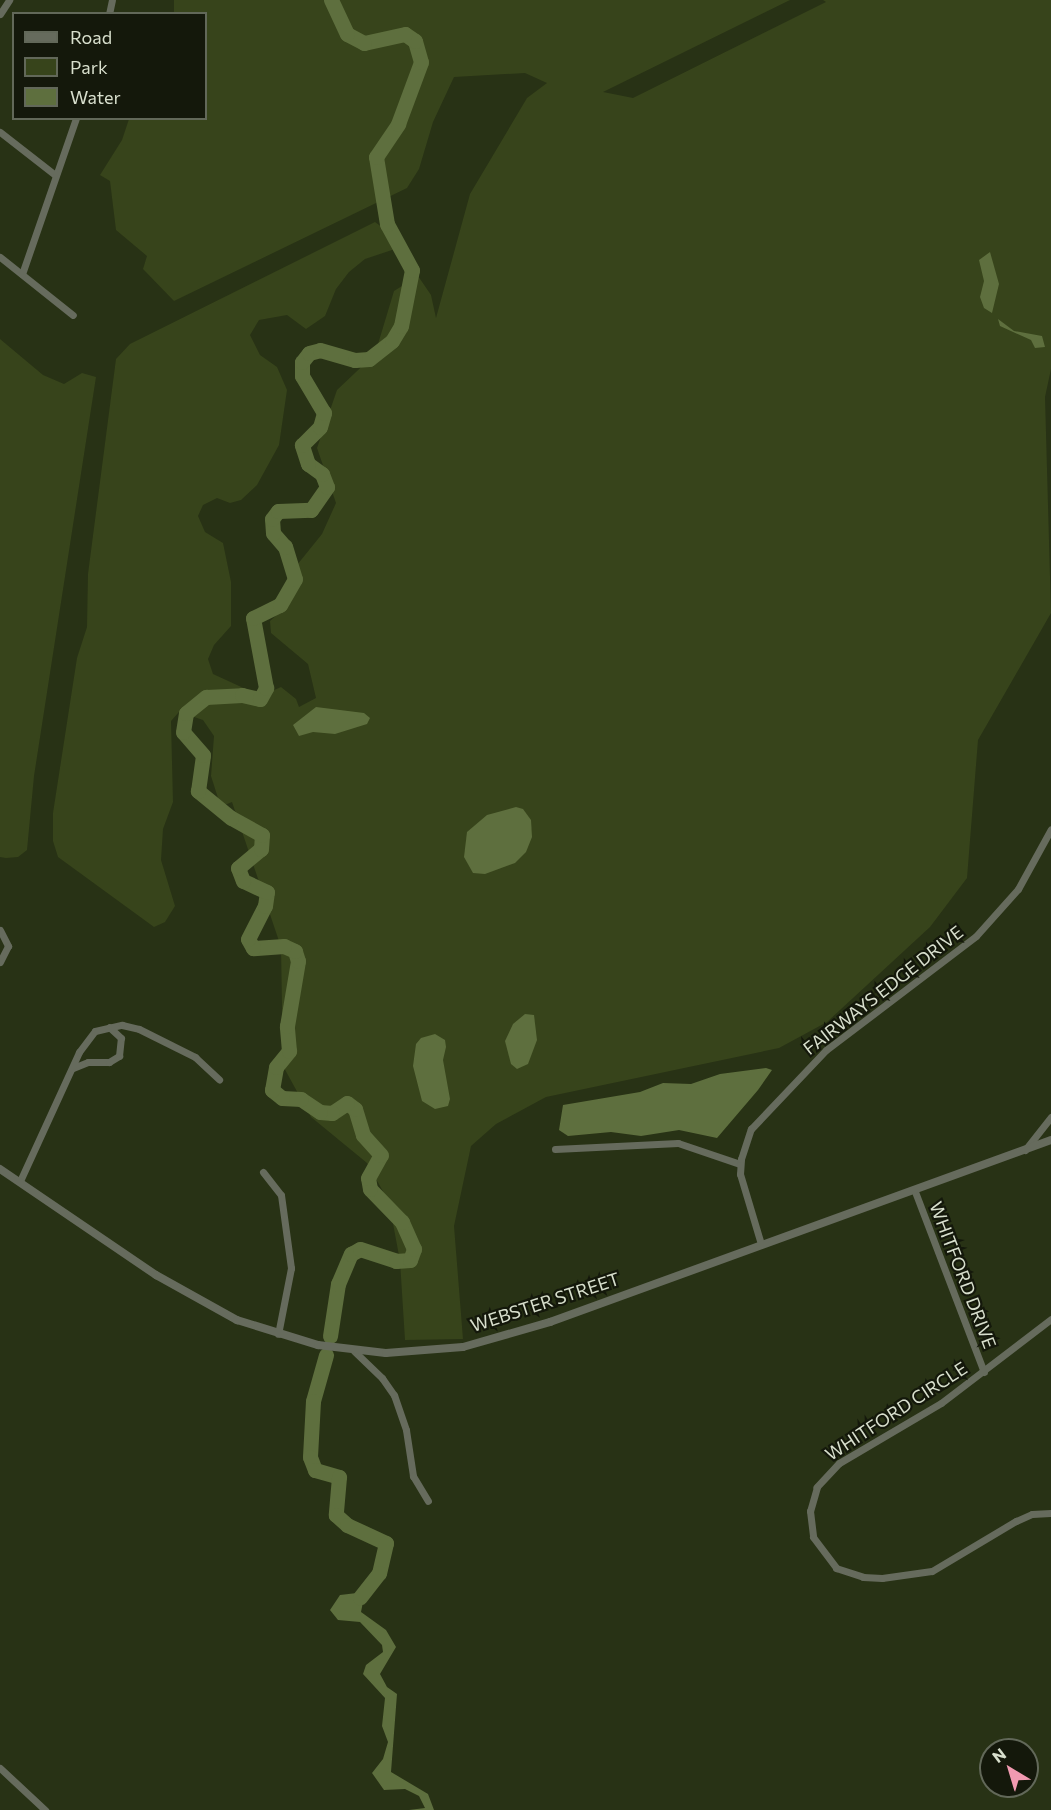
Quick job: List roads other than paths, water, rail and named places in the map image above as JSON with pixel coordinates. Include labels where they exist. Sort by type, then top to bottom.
[{"type":"street","points":[[0,14],[9,0]]},
{"type":"street","points":[[22,274],[75,120]]},
{"type":"street","points":[[0,132],[55,175]]},
{"type":"street","points":[[0,257],[73,315]]},
{"type":"street","name":"FAIRWAYS EDGE DRIVE","points":[[761,1244],[743,1188],[740,1164],[751,1129],[801,1074],[880,1008],[948,960],[990,922],[1018,889],[1051,829]]},
{"type":"street","points":[[0,930],[8,941],[2,961]]},
{"type":"street","points":[[20,1181],[72,1068],[90,1035],[110,1027],[129,1026],[195,1057],[219,1079]]},
{"type":"street","points":[[72,1068],[88,1062],[109,1062],[119,1056],[121,1038],[110,1027]]},
{"type":"street","points":[[1025,1150],[1051,1117]]},
{"type":"street","name":"WEBSTER STREET","points":[[0,1169],[189,1295],[237,1320],[278,1334],[354,1351],[415,1352],[483,1342],[549,1322],[1051,1140]]},
{"type":"street","points":[[555,1149],[678,1143],[740,1164]]},
{"type":"street","points":[[263,1172],[281,1195],[286,1211],[286,1246],[291,1268],[278,1334]]},
{"type":"street","name":"WHITFORD DRIVE","points":[[914,1189],[984,1372]]},
{"type":"street","name":"WHITFORD CIRCLE","points":[[1051,1319],[984,1372],[827,1473],[811,1505],[813,1537],[828,1559],[848,1574],[882,1578],[915,1575],[950,1563],[1025,1516],[1051,1513]]},
{"type":"street","points":[[354,1351],[382,1378],[393,1395],[406,1430],[413,1476],[428,1501]]},
{"type":"street","points":[[0,1768],[45,1810]]},
{"type":"water","points":[[990,252],[999,284],[992,313],[984,308],[980,297],[984,281],[979,260]]},
{"type":"water","points":[[998,319],[1014,331],[1042,336],[1045,347],[1035,348],[1031,340],[1000,326]]},
{"type":"water","points":[[316,707],[364,713],[370,718],[367,724],[335,734],[313,732],[299,736],[293,725]]},
{"type":"water","points":[[516,807],[523,809],[531,820],[532,837],[526,852],[515,863],[485,874],[473,873],[464,857],[467,832],[487,815]]},
{"type":"water","points":[[525,1014],[534,1015],[537,1040],[528,1064],[517,1069],[511,1064],[505,1041],[513,1024]]},
{"type":"water","points":[[435,1034],[445,1040],[443,1060],[450,1099],[448,1106],[435,1109],[422,1101],[413,1066],[416,1044],[421,1038]]},
{"type":"water","points":[[766,1068],[772,1070],[717,1138],[679,1130],[641,1136],[611,1132],[568,1136],[559,1130],[563,1105],[640,1092],[663,1083],[691,1084],[720,1074]]},
{"type":"water","points":[[371,1580],[373,1590],[363,1602],[361,1612],[386,1630],[396,1647],[380,1674],[387,1687],[397,1694],[391,1772],[428,1794],[434,1810],[409,1810],[425,1808],[419,1796],[405,1789],[384,1790],[372,1773],[383,1759],[388,1742],[382,1726],[385,1698],[363,1674],[366,1665],[383,1652],[382,1645],[360,1622],[338,1620],[330,1610],[340,1595],[357,1593]]},
{"type":"waterway","points":[[330,1336],[338,1284],[351,1254],[360,1249],[396,1261],[410,1260],[414,1249],[402,1222],[370,1189],[368,1178],[381,1155],[363,1135],[355,1109],[347,1103],[332,1113],[320,1112],[301,1099],[282,1098],[272,1090],[276,1067],[289,1051],[287,1026],[298,961],[295,951],[284,946],[253,948],[248,939],[265,906],[267,892],[243,881],[238,868],[261,849],[262,835],[231,818],[198,791],[203,755],[183,732],[186,713],[206,697],[242,695],[260,699],[266,688],[253,618],[280,605],[295,579],[285,547],[273,533],[272,519],[278,511],[311,510],[327,487],[322,474],[308,464],[302,445],[320,427],[324,413],[302,376],[302,362],[309,353],[320,350],[355,360],[369,359],[392,341],[401,326],[412,270],[387,224],[376,157],[398,124],[421,62],[415,41],[405,34],[364,43],[347,34],[331,0]]},
{"type":"waterway","points":[[326,1355],[313,1401],[310,1457],[315,1470],[339,1477],[336,1515],[347,1525],[386,1543],[379,1573],[360,1597]]}]
